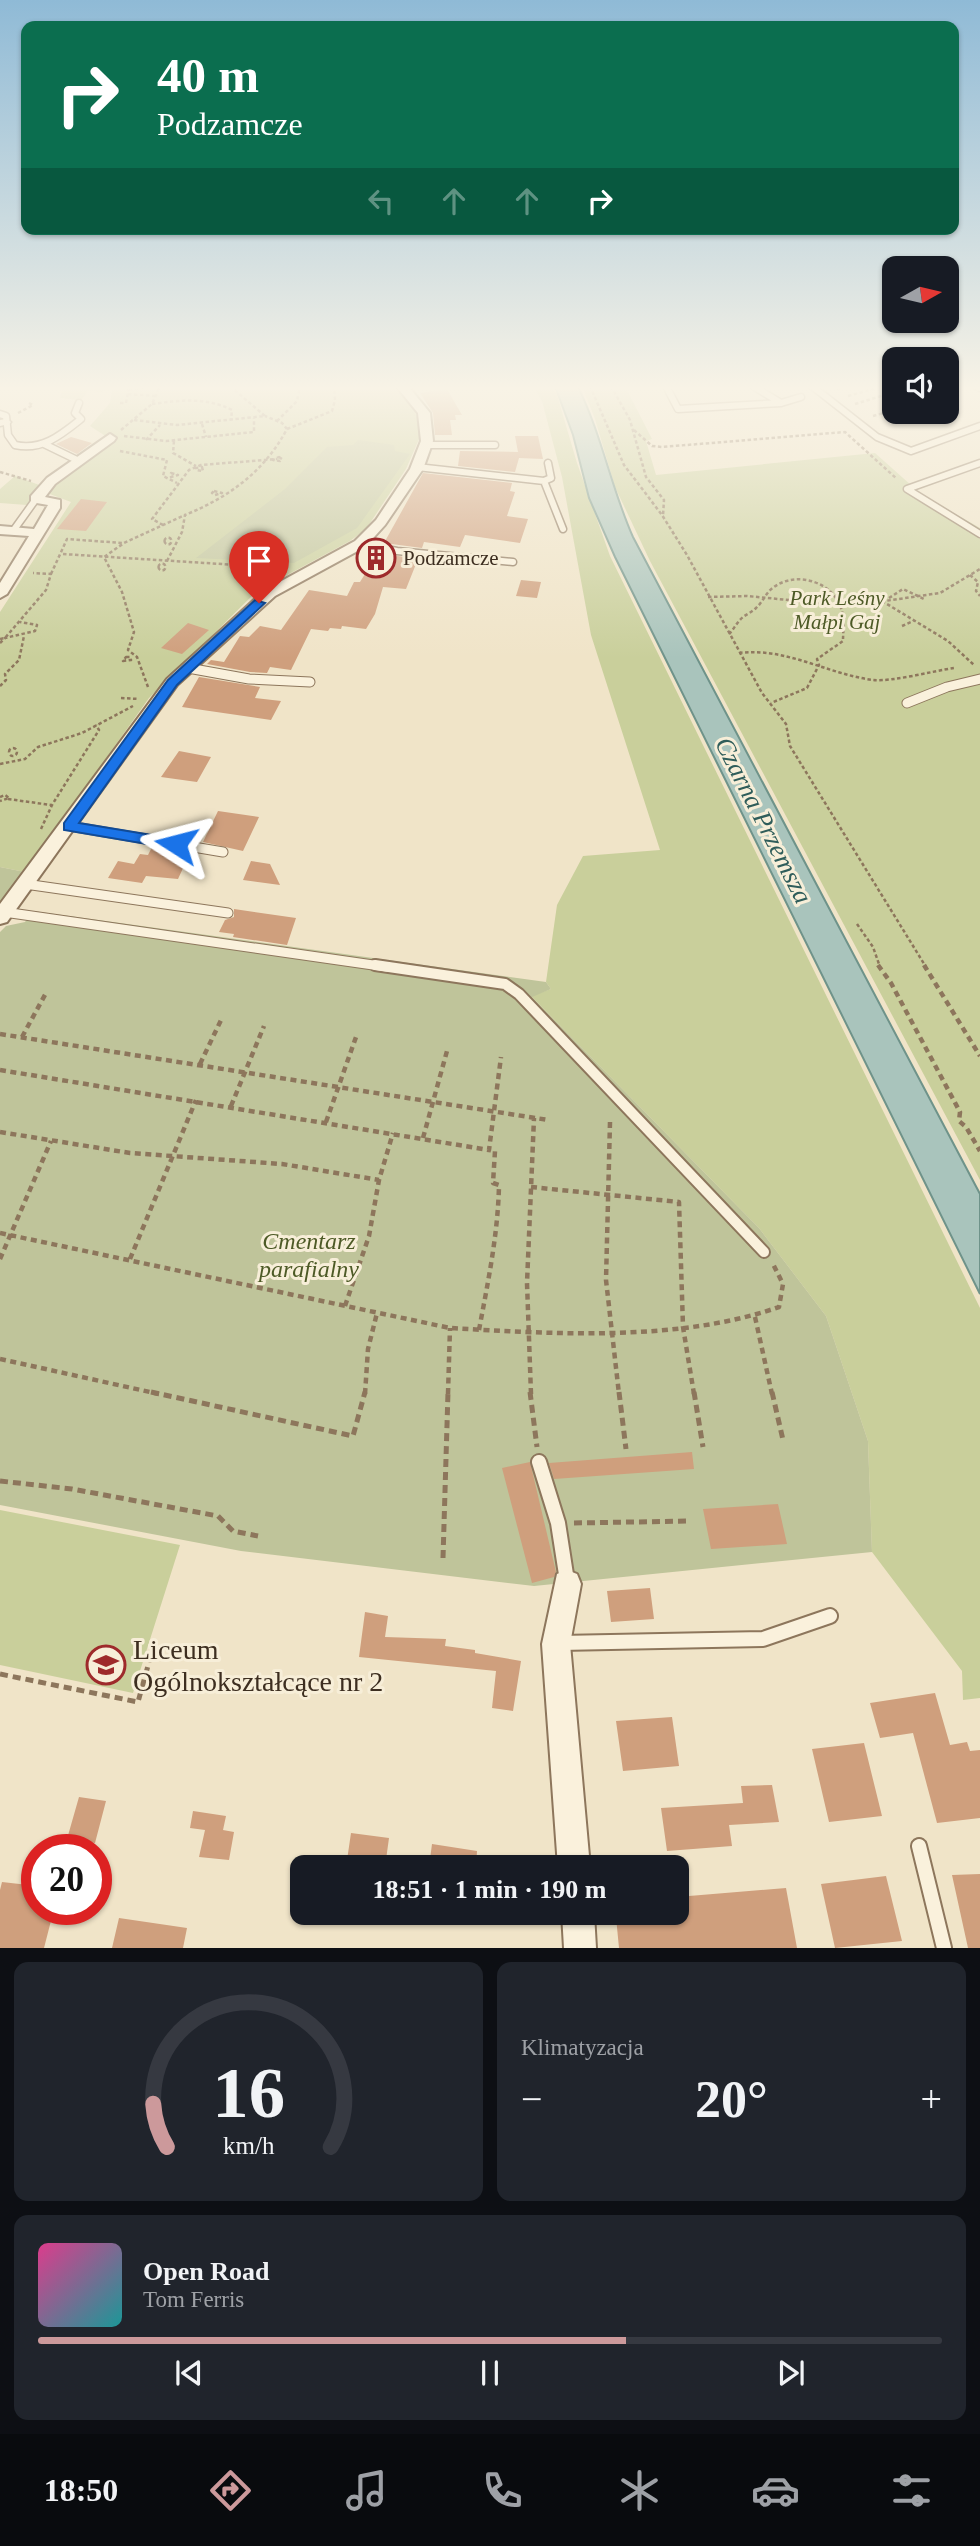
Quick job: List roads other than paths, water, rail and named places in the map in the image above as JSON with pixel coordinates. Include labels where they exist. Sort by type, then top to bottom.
[{"type":"street","points":[[0,594],[55,503],[36,499],[43,485],[55,477]]},
{"type":"street","points":[[2,914],[69,826],[157,702],[188,668],[270,593],[372,535],[410,477]]},
{"type":"street","points":[[7,531],[36,533]]},
{"type":"street","points":[[568,1584],[556,1644],[573,1855]]},
{"type":"street","points":[[579,1925],[580,1948]]},
{"type":"lane","points":[[507,477],[544,481],[551,477]]},
{"type":"lane","points":[[941,477],[907,489],[980,534]]},
{"type":"lane","points":[[544,481],[563,529]]},
{"type":"lane","points":[[7,531],[36,499]]},
{"type":"lane","points":[[360,544],[397,551],[513,562]]},
{"type":"lane","points":[[188,668],[249,679],[310,682]]},
{"type":"lane","points":[[907,702],[947,687],[980,679]]},
{"type":"lane","points":[[69,826],[223,852]]},
{"type":"lane","points":[[29,879],[228,913]]},
{"type":"lane","points":[[2,914],[505,984],[519,994],[764,1252]]},
{"type":"lane","points":[[539,1462],[558,1523],[568,1584]]},
{"type":"lane","points":[[556,1644],[763,1639],[831,1616]]},
{"type":"lane","points":[[919,1846],[944,1948]]},
{"type":"water","name":"Czarna Przemsza","points":[[584,477],[611,477],[633,537],[980,1194],[980,1294],[615,557],[589,498]]},
{"type":"place","name":"Podzamcze","points":[[376,558]]},
{"type":"place","name":"Liceum Ogólnokształcące nr 2","points":[[106,1665]]},
{"type":"park label","name":"Park Leśny Małpi Gaj","points":[[837,610]]},
{"type":"park label","name":"Cmentarz parafialny","points":[[309,1255]]}]
